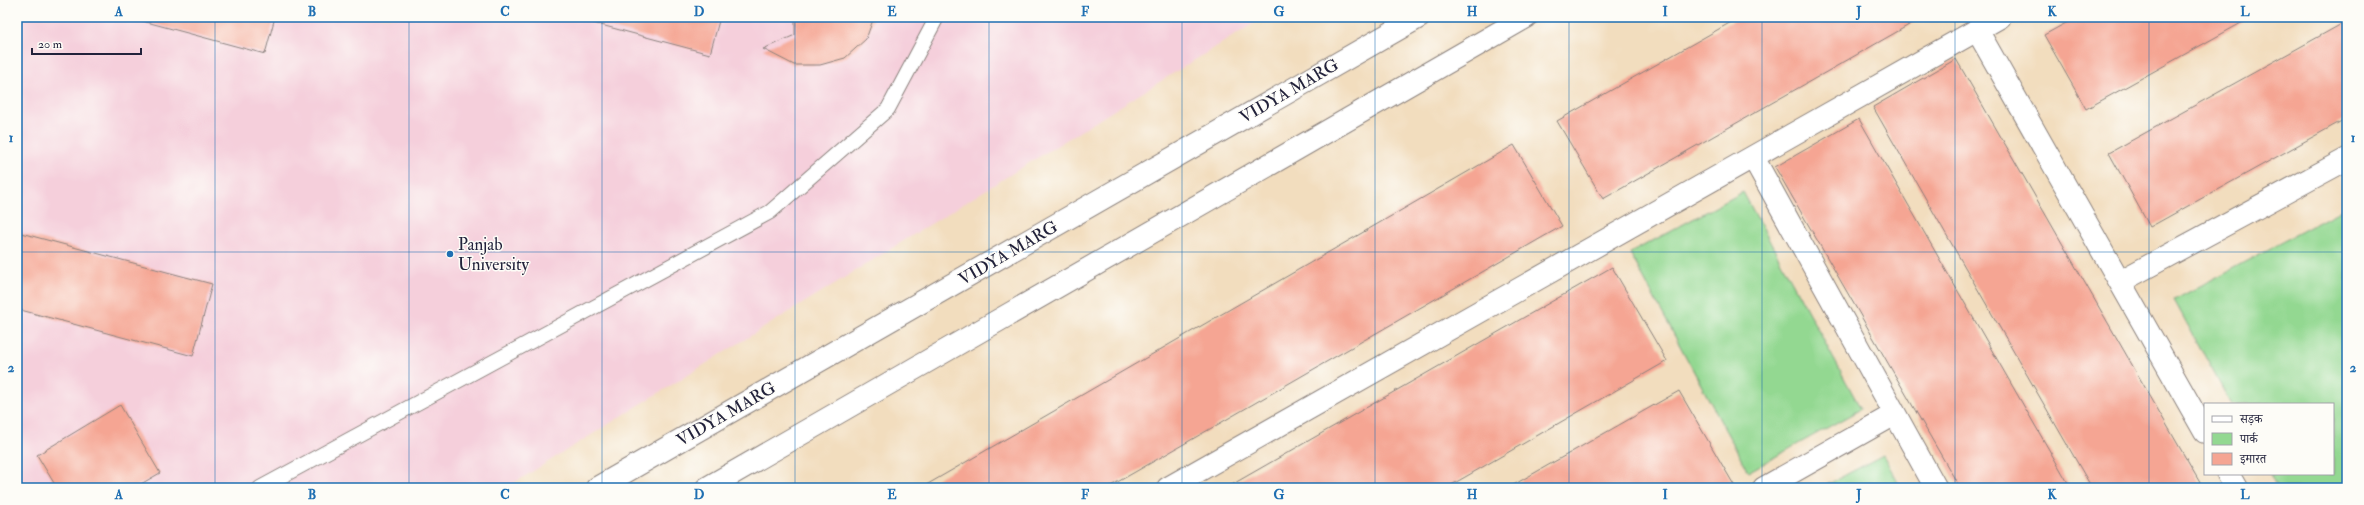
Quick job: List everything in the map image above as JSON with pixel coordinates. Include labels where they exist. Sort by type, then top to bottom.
[{"type":"street","name":"VIDYA MARG","points":[[596,488],[1418,17]]},
{"type":"street","points":[[707,488],[1526,17]]},
{"type":"street","points":[[1168,488],[2000,17]]},
{"type":"street","points":[[1977,30],[2121,281],[2204,430]]},
{"type":"street","points":[[1753,157],[1936,488]]},
{"type":"street","points":[[2121,281],[2347,159]]},
{"type":"street","points":[[1764,488],[1895,414]]},
{"type":"street","points":[[2229,475],[2236,488]]},
{"type":"lane","points":[[260,488],[770,212],[888,109],[937,17]]},
{"type":"shaded area","name":"Panjab University","points":[[17,17],[1264,17],[506,488],[17,488]]},
{"type":"green space","points":[[1743,192],[1861,409],[1748,472],[1630,253]]},
{"type":"green space","points":[[2347,207],[2347,488],[2277,488],[2270,475],[2334,475],[2334,403],[2230,403],[2174,300]]},
{"type":"green space","points":[[1883,455],[1901,488],[1821,488]]},
{"type":"building","points":[[128,17],[275,17],[265,54]]},
{"type":"building","points":[[571,17],[720,17],[710,54]]},
{"type":"building","points":[[795,17],[874,17],[866,39],[845,58],[820,65],[794,65],[763,49],[795,35]]},
{"type":"building","points":[[1740,17],[1923,17],[1603,199],[1557,121]]},
{"type":"building","points":[[2077,17],[2252,17],[2086,109],[2044,35]]},
{"type":"building","points":[[2347,21],[2347,118],[2150,227],[2109,153]]},
{"type":"building","points":[[1956,59],[2203,488],[2092,488],[1873,107]]},
{"type":"building","points":[[1859,119],[2071,488],[1960,488],[1775,167]]},
{"type":"building","points":[[1514,145],[1562,226],[1107,488],[921,488]]},
{"type":"building","points":[[17,232],[212,284],[193,356],[17,309]]},
{"type":"building","points":[[1612,267],[1667,361],[1446,488],[1226,488]]},
{"type":"building","points":[[1679,391],[1734,485],[1729,488],[1508,488]]},
{"type":"building","points":[[120,405],[160,473],[134,488],[57,488],[37,455]]},
{"type":"place","name":"Panjab University","points":[[450,254]]}]
